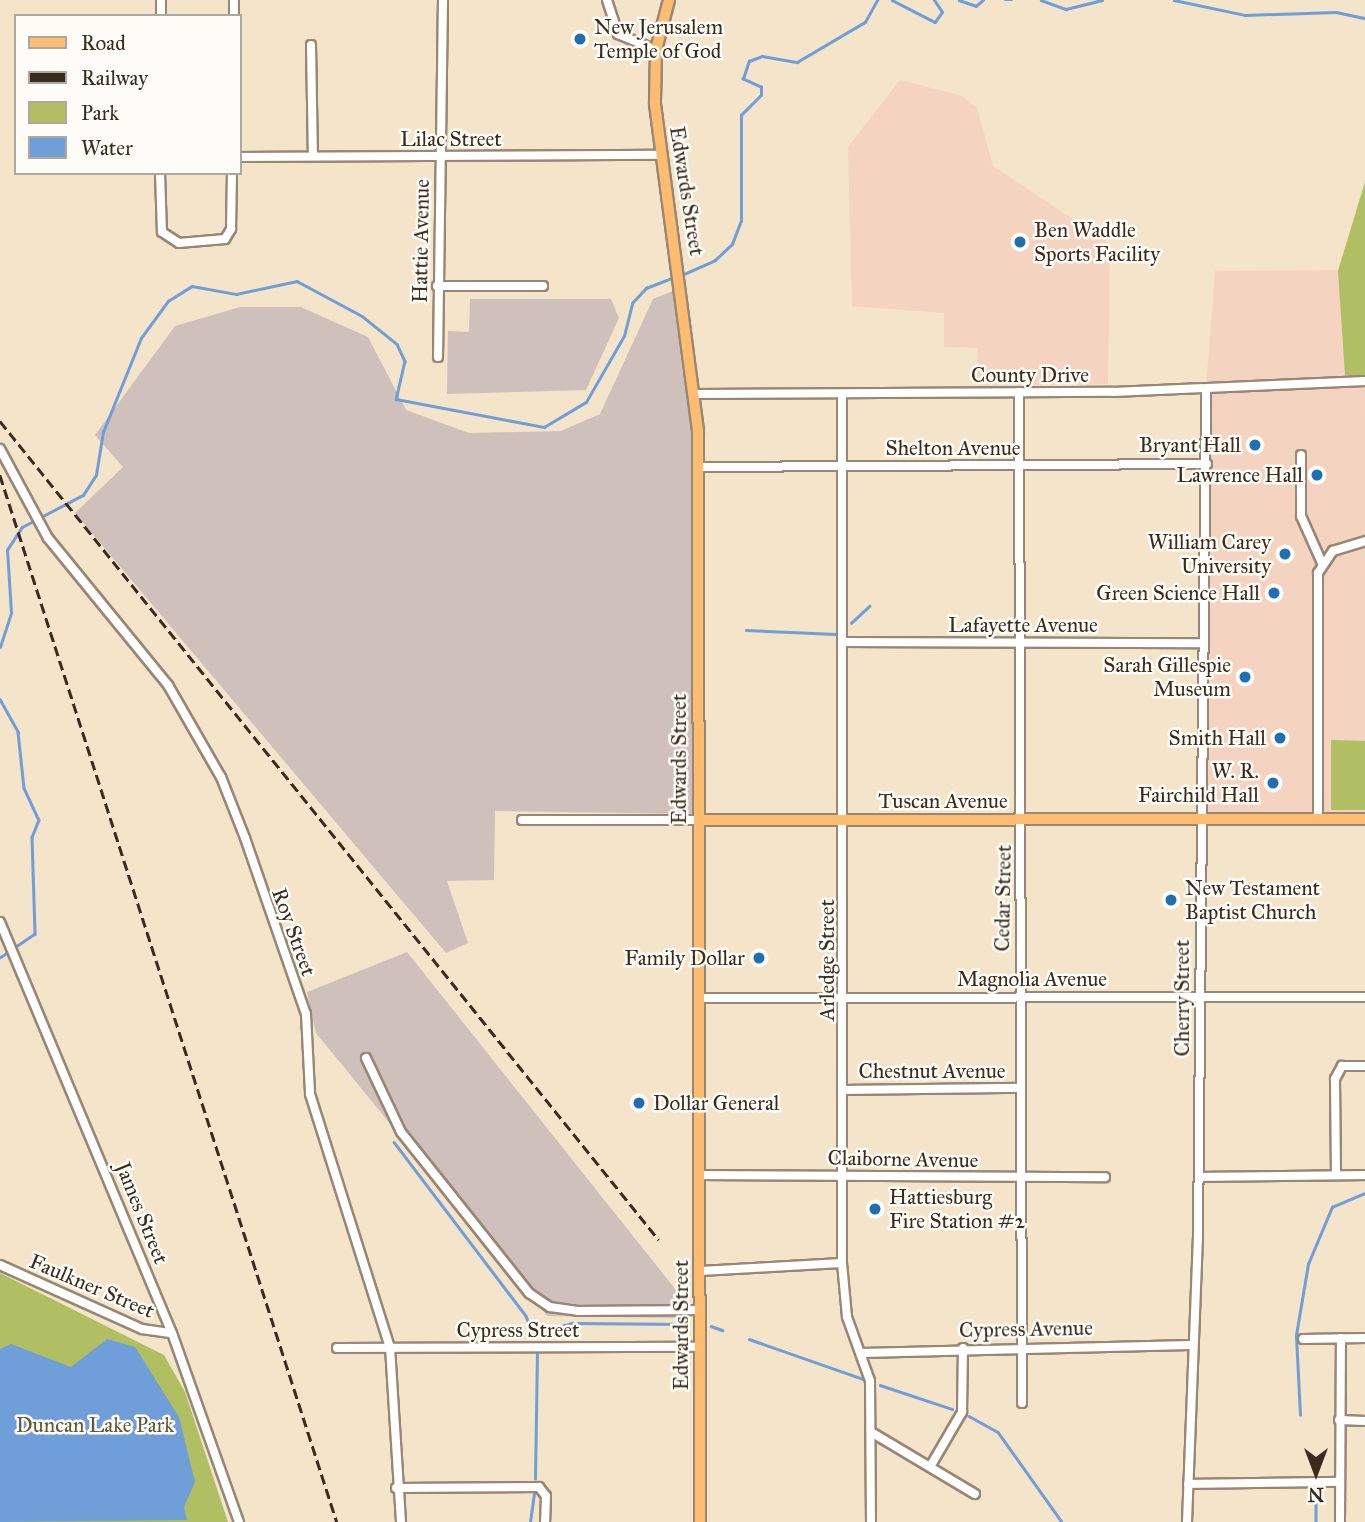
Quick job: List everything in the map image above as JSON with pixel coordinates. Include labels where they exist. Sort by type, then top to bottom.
[{"type":"main road","name":"Edwards Street","points":[[669,0],[656,50],[662,155],[684,291],[696,394],[699,467],[700,1522]]},
{"type":"main road","name":"Tuscan Avenue","points":[[699,820],[1365,819]]},
{"type":"street","name":"Hattie Avenue","points":[[438,357],[443,0]]},
{"type":"street","points":[[607,0],[618,34],[656,50]]},
{"type":"street","points":[[311,45],[313,156]]},
{"type":"street","name":"Lilac Street","points":[[242,157],[662,155]]},
{"type":"street","points":[[160,175],[162,232],[180,243],[204,243],[225,239],[232,229],[232,175]]},
{"type":"street","points":[[437,286],[543,286]]},
{"type":"street","name":"County Drive","points":[[696,394],[1206,389],[1365,381]]},
{"type":"street","name":"Cherry Street","points":[[1187,1522],[1190,1345],[1199,1177],[1199,820],[1207,464],[1206,389]]},
{"type":"street","name":"Cedar Street","points":[[1019,392],[1019,995],[1025,1346],[1022,1403]]},
{"type":"street","name":"Arledge Street","points":[[842,394],[845,466],[845,1090],[842,1263],[847,1317],[862,1353],[871,1432],[871,1522]]},
{"type":"street","name":"Roy Street","points":[[0,449],[26,503],[48,538],[168,685],[221,776],[306,1014],[310,1094],[390,1348],[396,1488],[401,1522]]},
{"type":"street","points":[[1301,454],[1301,516],[1322,563]]},
{"type":"street","name":"Shelton Avenue","points":[[699,467],[1207,464]]},
{"type":"street","points":[[1318,820],[1317,581],[1322,563],[1339,547],[1365,541]]},
{"type":"street","name":"Lafayette Avenue","points":[[843,642],[1203,643]]},
{"type":"street","name":"Tuscan Avenue","points":[[522,820],[699,820]]},
{"type":"street","name":"James Street","points":[[0,922],[172,1333],[239,1522]]},
{"type":"street","name":"Magnolia Avenue","points":[[699,998],[1365,996]]},
{"type":"street","points":[[366,1058],[401,1132],[529,1293],[550,1307],[578,1311],[700,1310]]},
{"type":"street","points":[[1336,1175],[1335,1079],[1342,1066],[1365,1066]]},
{"type":"street","name":"Chestnut Avenue","points":[[845,1090],[1020,1088]]},
{"type":"street","name":"Claiborne Avenue","points":[[700,1175],[1105,1177]]},
{"type":"street","points":[[1199,1177],[1365,1175]]},
{"type":"street","points":[[700,1271],[842,1263]]},
{"type":"street","name":"Faulkner Street","points":[[0,1265],[142,1329],[172,1333]]},
{"type":"street","points":[[1340,1522],[1341,1338]]},
{"type":"street","points":[[1303,1339],[1365,1338]]},
{"type":"street","name":"Cypress Avenue","points":[[862,1353],[1025,1346],[1190,1345]]},
{"type":"street","name":"Cypress Street","points":[[337,1348],[700,1347]]},
{"type":"street","points":[[930,1466],[962,1412],[962,1348]]},
{"type":"street","points":[[1339,1420],[1365,1421]]},
{"type":"street","points":[[871,1432],[975,1494]]},
{"type":"street","points":[[1188,1484],[1340,1482]]},
{"type":"street","points":[[396,1488],[543,1489],[545,1522]]},
{"type":"shaded area","points":[[900,80],[962,96],[977,108],[993,166],[1110,244],[1108,384],[977,386],[978,348],[944,347],[944,313],[852,306],[848,147]]},
{"type":"shaded area","name":"William Carey University","points":[[1365,182],[1365,819],[1199,820],[1206,389],[1215,271],[1338,270]]},
{"type":"shaded area","points":[[676,290],[691,405],[693,814],[495,811],[494,880],[447,881],[468,943],[446,953],[75,513],[123,467],[95,435],[175,326],[240,307],[301,307],[368,337],[406,410],[469,433],[561,431],[600,414],[653,299]]},
{"type":"shaded area","points":[[470,299],[611,299],[619,318],[586,390],[447,394],[448,331],[469,332]]},
{"type":"shaded area","points":[[407,952],[676,1290],[678,1318],[547,1316],[316,1033],[307,992]]},
{"type":"green space","points":[[1365,182],[1365,375],[1345,375],[1338,271]]},
{"type":"green space","points":[[1331,740],[1365,741],[1365,810],[1331,810]]},
{"type":"green space","name":"Duncan Lake Park","points":[[0,1273],[164,1355],[185,1392],[228,1522],[0,1522]]},
{"type":"water","name":"Duncan Lake Park","points":[[107,1339],[135,1347],[179,1417],[195,1482],[184,1507],[187,1520],[0,1522],[0,1349],[11,1344],[71,1367]]},
{"type":"waterway","points":[[682,275],[715,260],[732,244],[741,221],[741,115],[761,95],[761,87],[743,79],[749,61],[762,56],[797,62],[865,22],[877,0]]},
{"type":"waterway","points":[[892,0],[935,22],[942,12],[934,0]]},
{"type":"waterway","points":[[959,0],[976,6],[983,0]]},
{"type":"waterway","points":[[1005,0],[1012,0]]},
{"type":"waterway","points":[[1041,0],[1066,9],[1102,0]]},
{"type":"waterway","points":[[1174,0],[1245,15],[1336,12],[1365,18]]},
{"type":"waterway","points":[[0,647],[11,613],[7,550],[22,527],[83,495],[96,475],[103,432],[141,338],[168,301],[192,286],[236,294],[297,281],[362,316],[397,344],[405,361],[396,399],[544,427],[586,402],[624,336],[632,303],[646,288],[675,277]]},
{"type":"waterway","points":[[851,623],[869,606]]},
{"type":"waterway","points":[[746,630],[835,634]]},
{"type":"waterway","points":[[0,699],[18,732],[24,788],[39,820],[32,837],[35,934],[0,958]]},
{"type":"waterway","points":[[394,1142],[526,1316],[534,1336]]},
{"type":"waterway","points":[[1300,1415],[1296,1335],[1308,1264],[1332,1207],[1365,1193]]},
{"type":"waterway","points":[[533,1334],[572,1323],[688,1324]]},
{"type":"waterway","points":[[711,1326],[722,1330]]},
{"type":"waterway","points":[[749,1339],[863,1379]]},
{"type":"waterway","points":[[535,1479],[537,1354]]},
{"type":"waterway","points":[[880,1385],[952,1409]]},
{"type":"waterway","points":[[969,1416],[998,1432],[1062,1522]]},
{"type":"waterway","points":[[1316,1490],[1316,1522]]},
{"type":"waterway","points":[[530,1522],[534,1494]]},
{"type":"railway","points":[[0,421],[659,1240]]},
{"type":"railway","points":[[0,475],[337,1522]]},
{"type":"place","name":"New Jerusalem Temple of God","points":[[580,39]]},
{"type":"place","name":"Ben Waddle Sports Facility","points":[[1020,242]]},
{"type":"place","name":"Bryant Hall","points":[[1255,445]]},
{"type":"place","name":"Lawrence Hall","points":[[1317,475]]},
{"type":"place","name":"William Carey University","points":[[1285,554]]},
{"type":"place","name":"Green Science Hall","points":[[1274,593]]},
{"type":"place","name":"Sarah Gillespie Museum","points":[[1245,677]]},
{"type":"place","name":"Smith Hall","points":[[1280,738]]},
{"type":"place","name":"W. R. Fairchild Hall","points":[[1273,783]]},
{"type":"place","name":"New Testament Baptist Church","points":[[1171,900]]},
{"type":"place","name":"Family Dollar","points":[[759,958]]},
{"type":"place","name":"Dollar General","points":[[639,1103]]},
{"type":"place","name":"Hattiesburg Fire Station #2","points":[[875,1209]]}]
